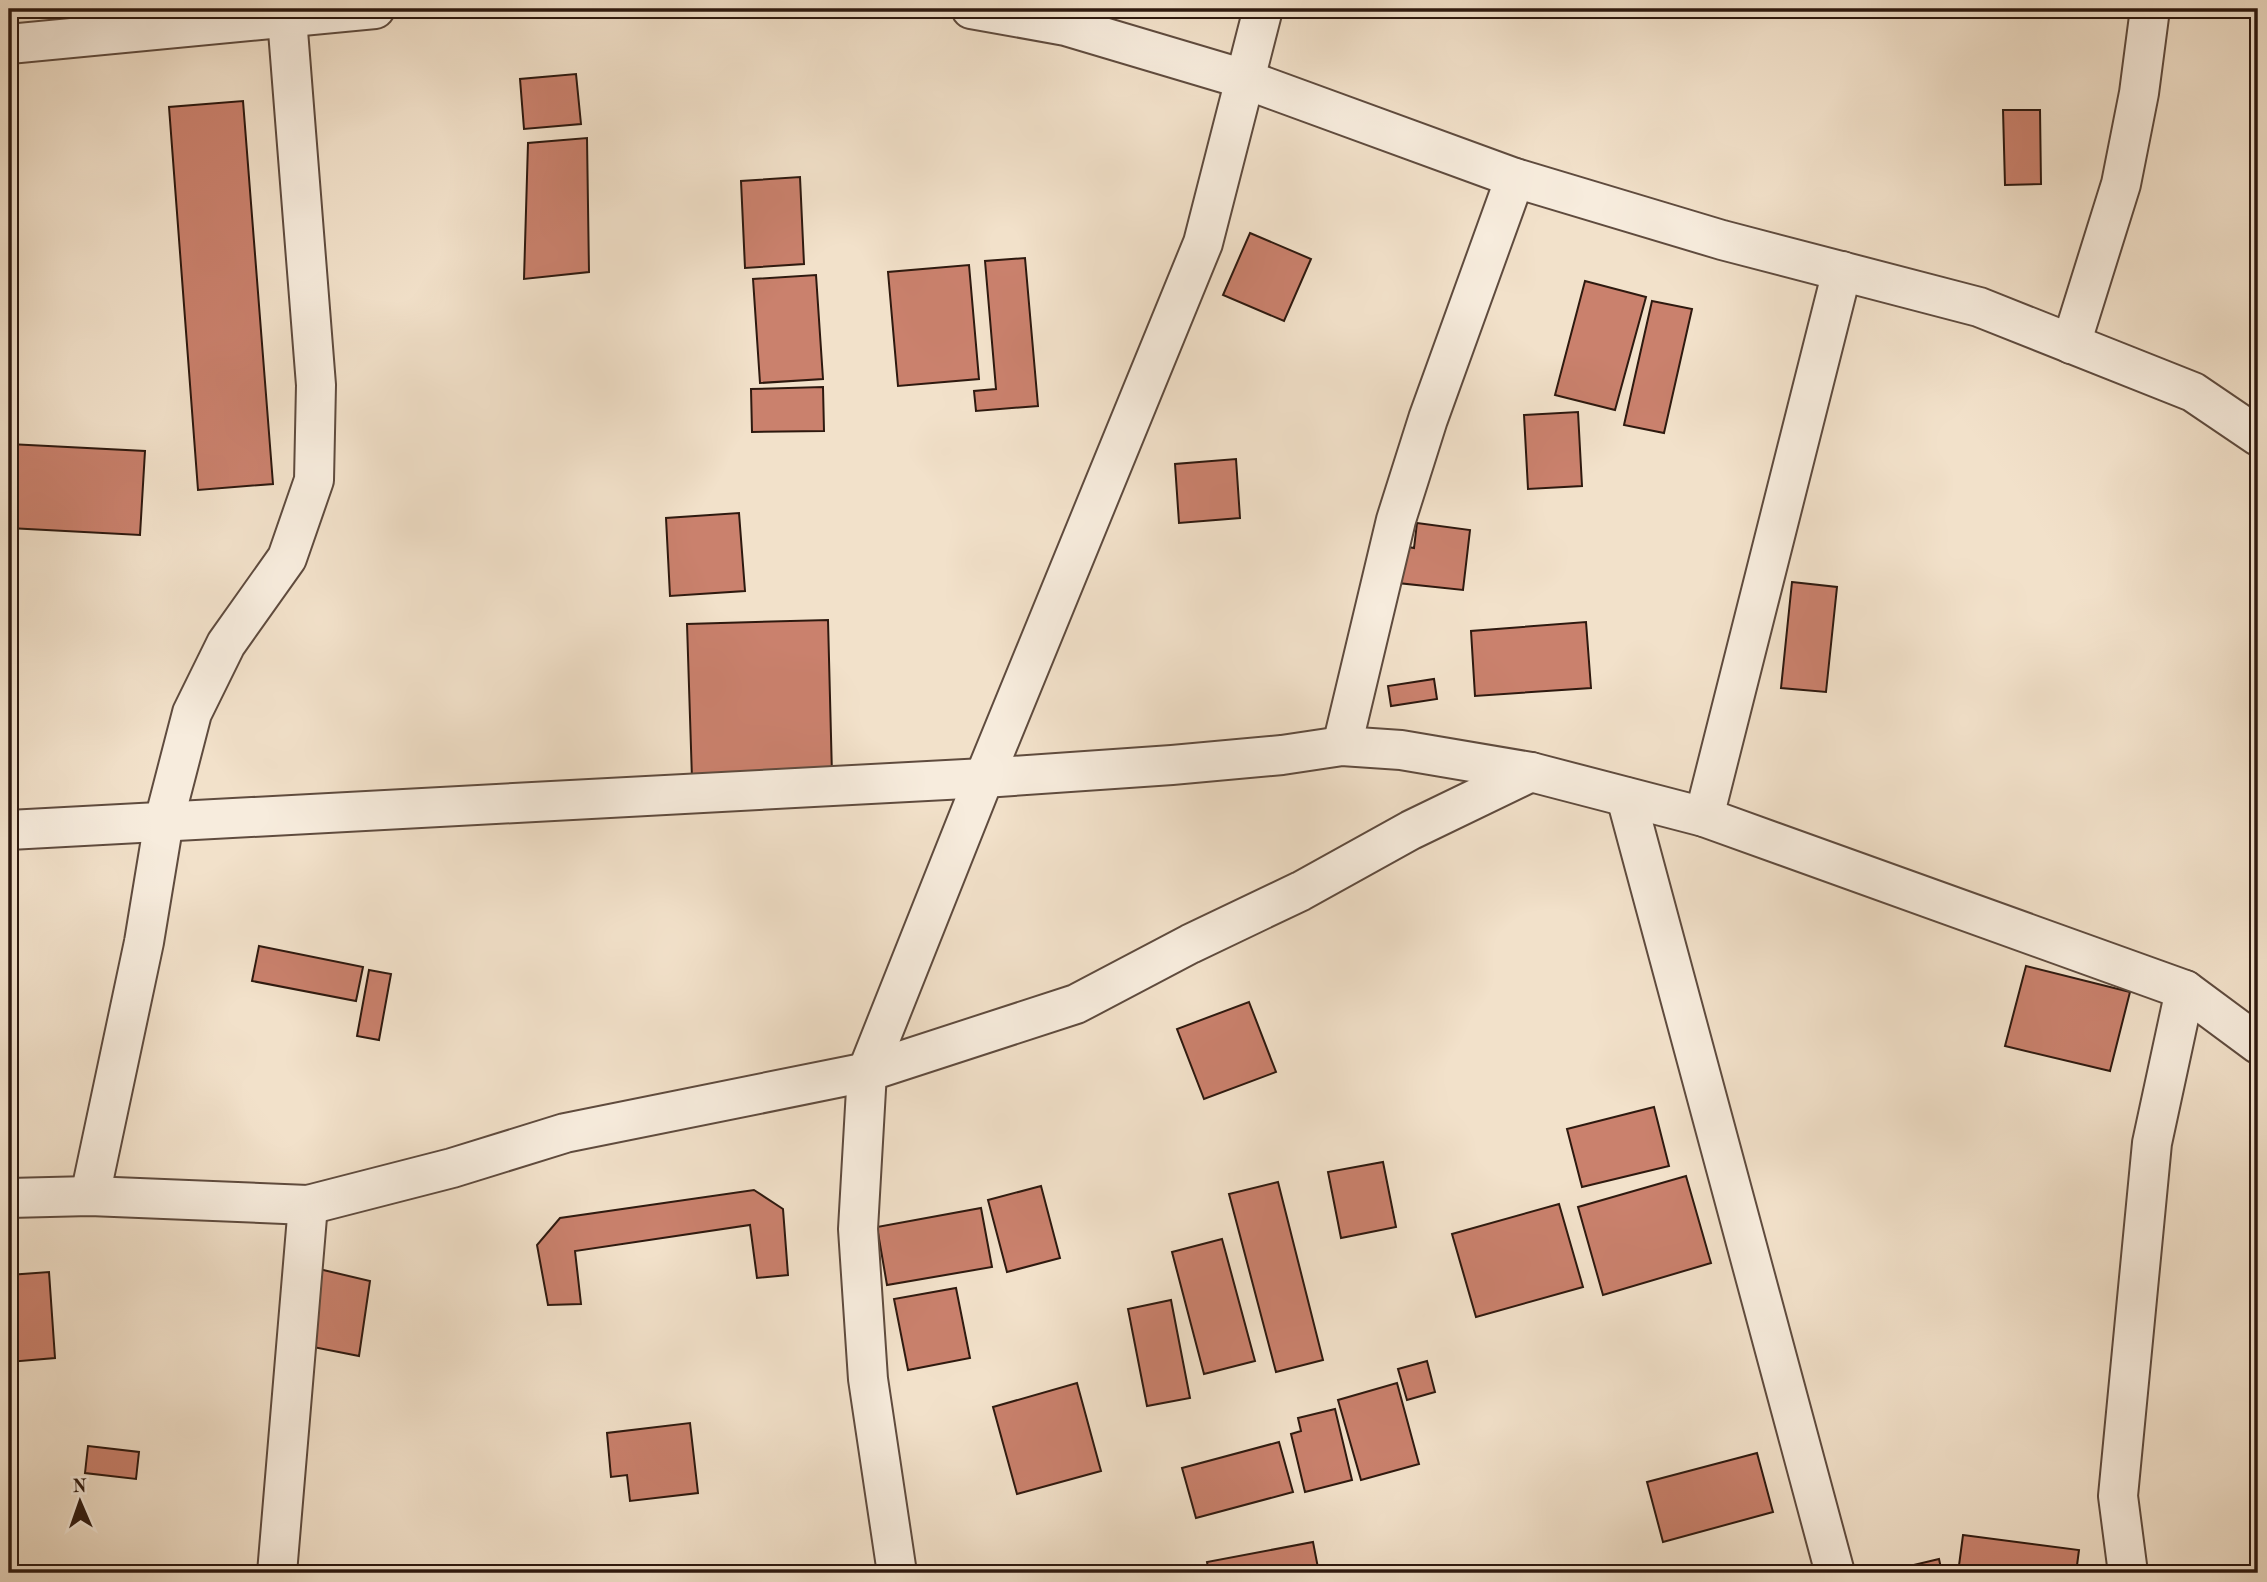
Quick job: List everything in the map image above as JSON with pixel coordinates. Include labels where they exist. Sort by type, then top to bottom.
[{"type":"street","points":[[9,44],[375,9]]},
{"type":"street","points":[[971,9],[1066,26],[1244,79],[1515,178],[1722,240],[1979,307],[2193,392],[2258,436]]},
{"type":"street","points":[[897,1573],[868,1379],[858,1229],[867,1072],[1203,243],[1263,9]]},
{"type":"street","points":[[2071,344],[2121,184],[2139,93],[2150,9]]},
{"type":"street","points":[[90,1196],[145,942],[163,821],[192,713],[226,644],[287,558],[314,480],[316,385],[287,18]]},
{"type":"street","points":[[1342,746],[1396,520],[1428,419],[1515,178]]},
{"type":"street","points":[[1704,817],[1842,271]]},
{"type":"street","points":[[9,830],[984,778],[1172,765],[1282,755],[1342,746],[1401,750],[1531,772],[1704,817],[2185,990],[2258,1044]]},
{"type":"street","points":[[9,1198],[90,1196],[308,1205],[452,1168],[565,1133],[867,1072],[1076,1004],[1190,944],[1301,891],[1411,830],[1531,772]]},
{"type":"street","points":[[1626,797],[1835,1573]]},
{"type":"street","points":[[2128,1573],[2118,1496],[2151,1143],[2185,990]]},
{"type":"street","points":[[276,1573],[308,1205]]},
{"type":"building","points":[[576,74],[581,124],[524,129],[520,79]]},
{"type":"building","points":[[243,101],[273,484],[198,490],[169,107]]},
{"type":"building","points":[[2003,110],[2040,110],[2041,184],[2005,185]]},
{"type":"building","points":[[587,138],[589,272],[524,279],[528,143]]},
{"type":"building","points":[[800,177],[804,264],[745,268],[741,181]]},
{"type":"building","points":[[1250,233],[1311,259],[1284,321],[1223,295]]},
{"type":"building","points":[[1025,258],[1038,406],[976,411],[974,391],[996,389],[985,261]]},
{"type":"building","points":[[969,265],[979,379],[898,386],[888,272]]},
{"type":"building","points":[[816,275],[823,379],[760,383],[753,279]]},
{"type":"building","points":[[1585,281],[1646,297],[1615,410],[1555,395]]},
{"type":"building","points":[[1652,301],[1692,309],[1664,433],[1624,425]]},
{"type":"building","points":[[823,387],[824,431],[752,432],[751,389]]},
{"type":"building","points":[[1578,412],[1582,486],[1528,489],[1524,415]]},
{"type":"building","points":[[9,444],[145,451],[140,535],[9,528]]},
{"type":"building","points":[[1236,459],[1240,518],[1179,523],[1175,464]]},
{"type":"building","points":[[739,513],[745,591],[670,596],[666,518]]},
{"type":"building","points":[[1417,523],[1470,530],[1463,590],[1398,583],[1403,546],[1414,548]]},
{"type":"building","points":[[1792,582],[1837,587],[1826,692],[1781,688]]},
{"type":"building","points":[[828,620],[832,775],[692,779],[687,624]]},
{"type":"building","points":[[1586,622],[1591,688],[1475,696],[1471,631]]},
{"type":"building","points":[[1434,679],[1437,699],[1391,706],[1388,686]]},
{"type":"building","points":[[259,946],[363,967],[356,1001],[252,981]]},
{"type":"building","points":[[2026,966],[2130,992],[2110,1071],[2005,1046]]},
{"type":"building","points":[[369,970],[391,974],[379,1040],[357,1036]]},
{"type":"building","points":[[1249,1002],[1276,1072],[1204,1099],[1177,1029]]},
{"type":"building","points":[[1654,1107],[1669,1166],[1582,1187],[1567,1129]]},
{"type":"building","points":[[1383,1162],[1396,1227],[1341,1238],[1328,1172]]},
{"type":"building","points":[[1686,1176],[1711,1263],[1603,1295],[1578,1207]]},
{"type":"building","points":[[1278,1182],[1323,1360],[1276,1372],[1229,1194]]},
{"type":"building","points":[[1041,1186],[1060,1258],[1007,1272],[988,1200]]},
{"type":"building","points":[[754,1190],[783,1209],[788,1275],[757,1278],[750,1225],[575,1251],[581,1304],[548,1305],[537,1245],[560,1218]]},
{"type":"building","points":[[1559,1204],[1583,1287],[1476,1317],[1452,1234]]},
{"type":"building","points":[[981,1208],[992,1267],[887,1285],[877,1227]]},
{"type":"building","points":[[1222,1239],[1255,1361],[1204,1374],[1172,1252]]},
{"type":"building","points":[[319,1269],[370,1281],[359,1356],[308,1346]]},
{"type":"building","points":[[49,1272],[55,1358],[9,1362],[9,1275]]},
{"type":"building","points":[[956,1288],[970,1358],[908,1370],[894,1299]]},
{"type":"building","points":[[1171,1300],[1190,1398],[1147,1406],[1128,1309]]},
{"type":"building","points":[[1427,1361],[1435,1392],[1407,1400],[1398,1369]]},
{"type":"building","points":[[1077,1383],[1101,1471],[1017,1494],[993,1407]]},
{"type":"building","points":[[1397,1383],[1419,1464],[1361,1480],[1338,1400]]},
{"type":"building","points":[[1335,1409],[1352,1480],[1305,1492],[1291,1434],[1301,1431],[1298,1418]]},
{"type":"building","points":[[690,1423],[698,1493],[630,1501],[627,1475],[611,1477],[607,1433]]},
{"type":"building","points":[[1279,1442],[1293,1492],[1196,1518],[1182,1468]]},
{"type":"building","points":[[88,1446],[139,1452],[136,1479],[85,1473]]},
{"type":"building","points":[[1757,1453],[1773,1512],[1663,1542],[1647,1482]]},
{"type":"building","points":[[1963,1535],[2079,1550],[2076,1573],[1958,1573]]},
{"type":"building","points":[[1313,1542],[1319,1573],[1209,1573],[1207,1562]]},
{"type":"building","points":[[1939,1559],[1942,1573],[1884,1572]]}]
